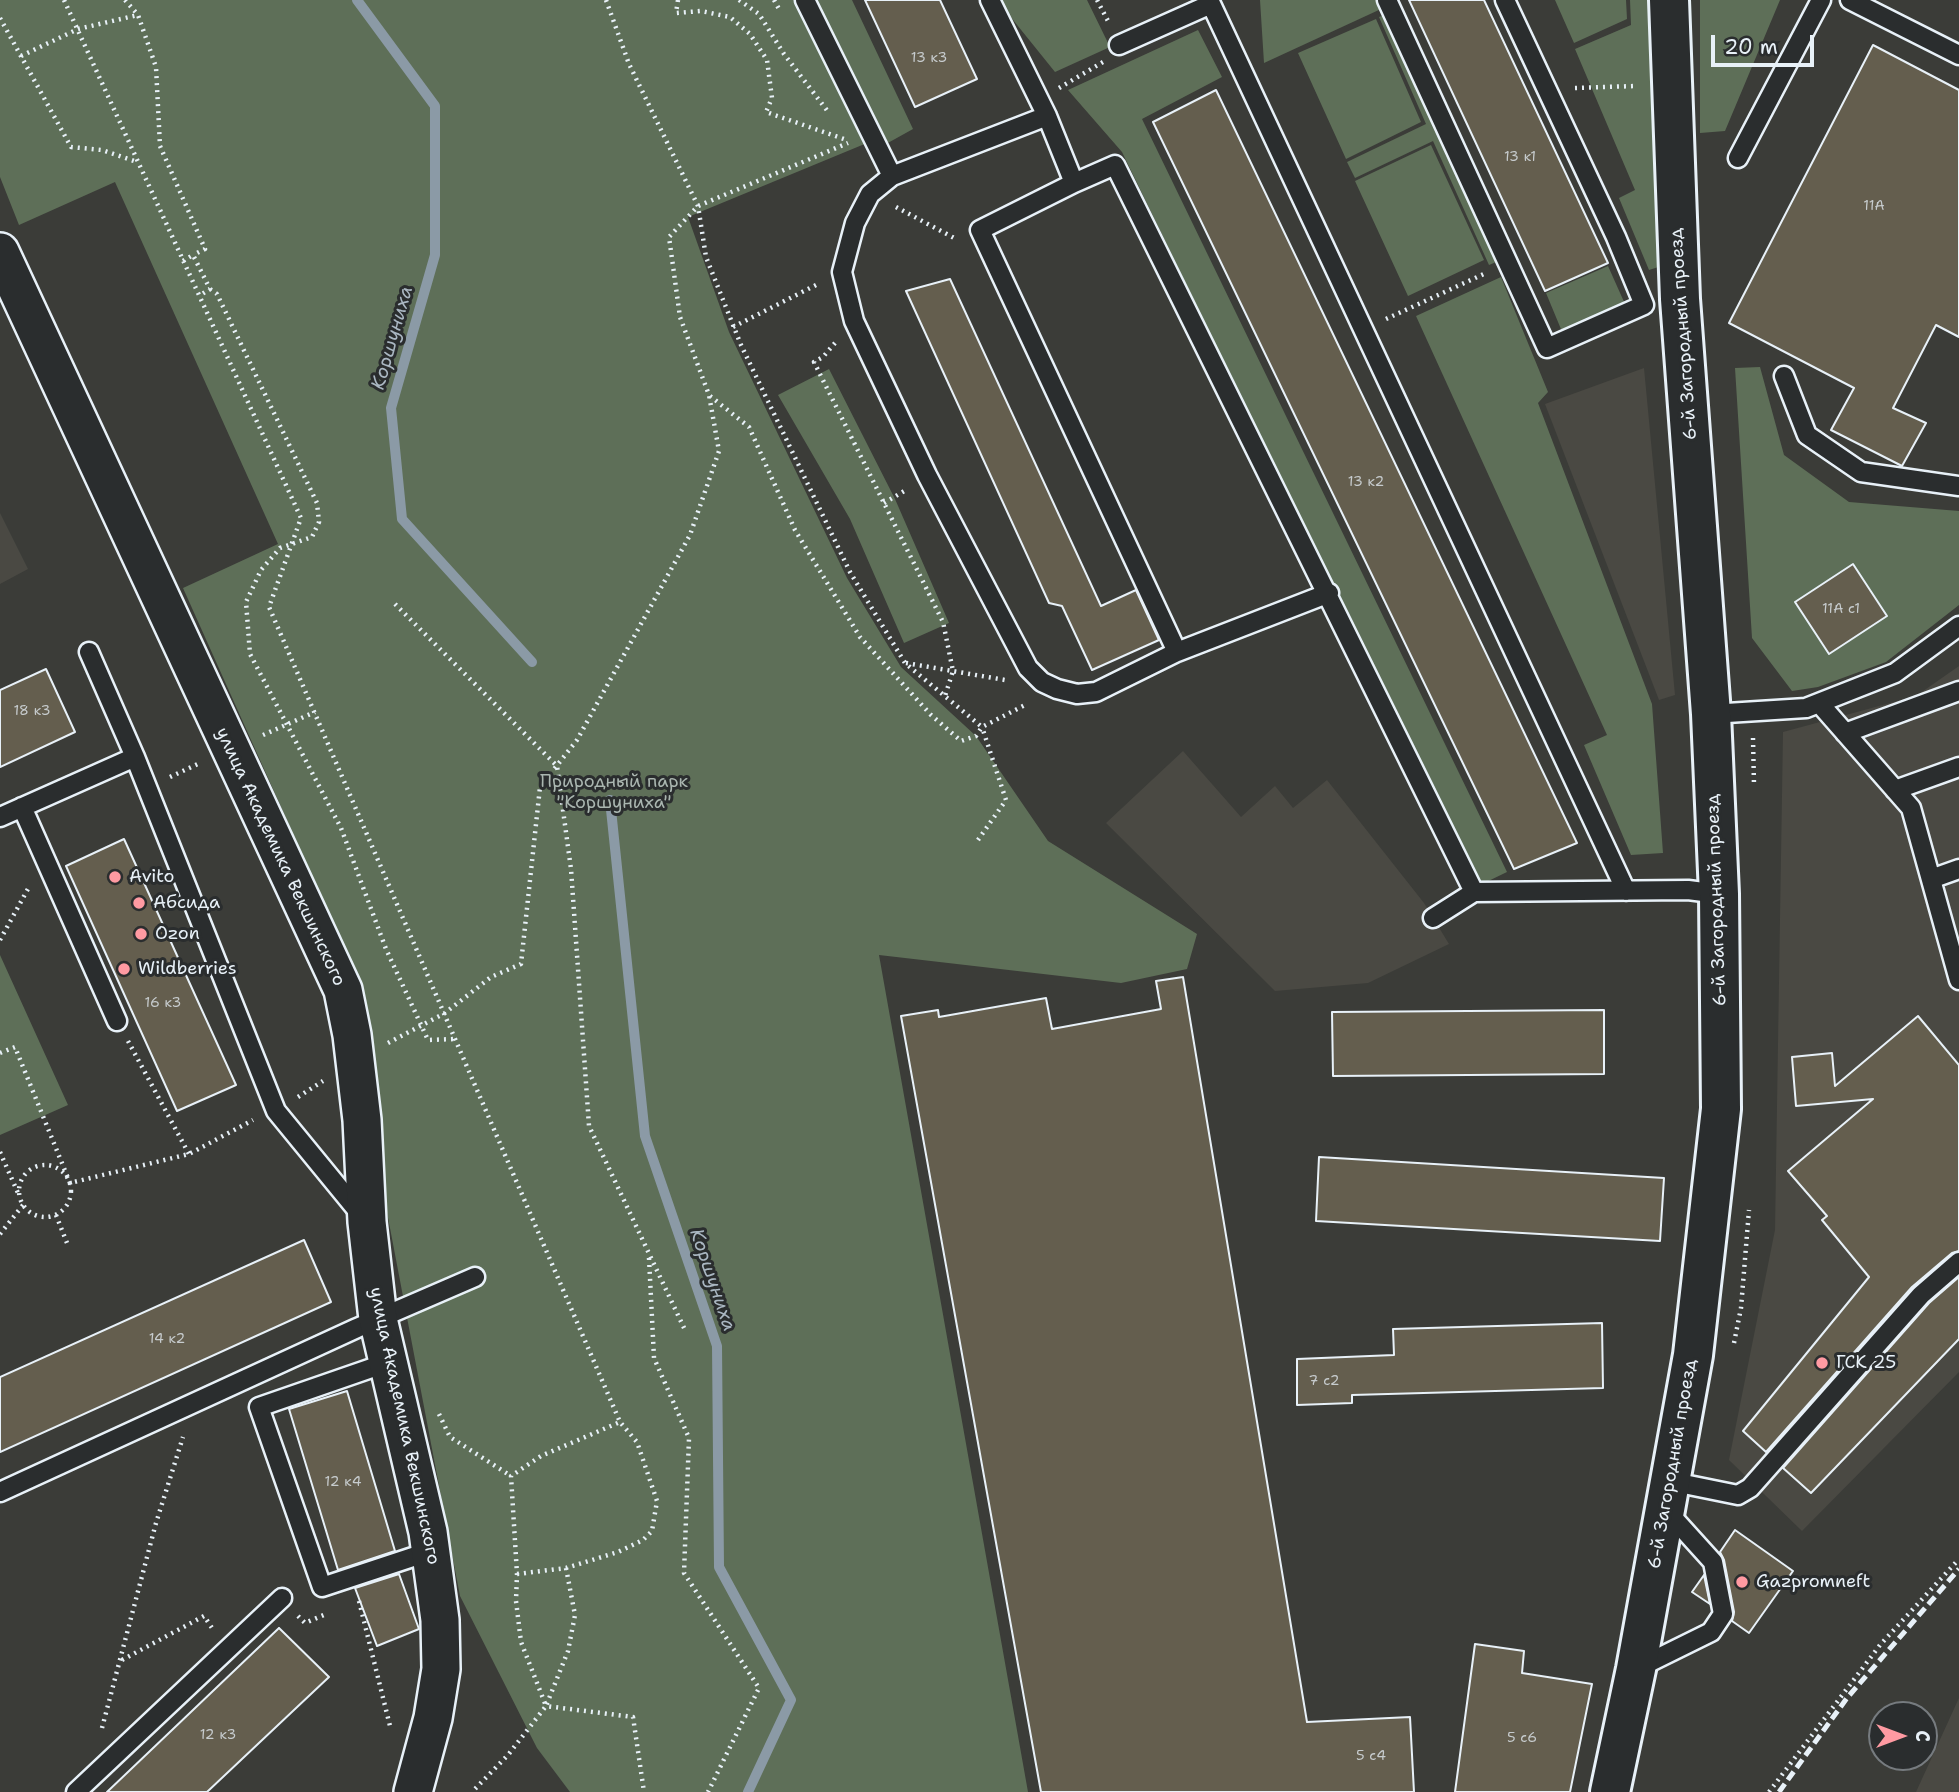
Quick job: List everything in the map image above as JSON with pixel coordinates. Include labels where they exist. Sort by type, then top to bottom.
[{"type":"street","name":"6-й Загородный проезд","points":[[1609,1792],[1636,1669],[1693,1355],[1721,1110],[1718,894],[1711,714],[1662,302],[1669,0]]},
{"type":"street","name":"улица Академика Векшинского","points":[[0,252],[343,990],[352,1035],[362,1120],[367,1222],[378,1319],[431,1551],[440,1620],[441,1669],[433,1718],[413,1792]]},
{"type":"lane","points":[[805,0],[892,176]]},
{"type":"lane","points":[[990,0],[1047,116],[1074,183]]},
{"type":"lane","points":[[1387,0],[1547,348],[1662,302],[1547,89],[1506,0]]},
{"type":"lane","points":[[1738,158],[1822,0]]},
{"type":"lane","points":[[1850,0],[1959,55]]},
{"type":"lane","points":[[1116,51],[1211,4],[1626,891]]},
{"type":"lane","points":[[1047,116],[892,176],[870,194],[855,223],[842,272],[853,321],[927,475],[1028,668],[1042,682],[1057,689],[1077,694],[1096,692],[1177,652],[1329,593]]},
{"type":"lane","points":[[1177,652],[980,230],[1115,164],[1329,593],[1474,892]]},
{"type":"lane","points":[[1784,376],[1807,435],[1861,472],[1959,486]]},
{"type":"lane","points":[[1711,714],[1807,708],[1895,673],[1959,626]]},
{"type":"lane","points":[[89,652],[135,757],[276,1111],[367,1222]]},
{"type":"lane","points":[[1845,733],[1959,691]]},
{"type":"lane","points":[[1819,703],[1912,808],[1931,879],[1953,936],[1959,979]]},
{"type":"lane","points":[[0,817],[135,757]]},
{"type":"lane","points":[[1895,790],[1959,767]]},
{"type":"lane","points":[[22,807],[117,1021]]},
{"type":"lane","points":[[1931,879],[1959,869]]},
{"type":"lane","points":[[1433,918],[1474,892],[1688,890],[1718,894]]},
{"type":"lane","points":[[1666,1495],[1738,1495],[1750,1488],[1921,1295],[1959,1262]]},
{"type":"lane","points":[[0,1492],[475,1277]]},
{"type":"lane","points":[[388,1362],[259,1407],[322,1587],[431,1551]]},
{"type":"lane","points":[[1636,1669],[1711,1632],[1723,1614],[1713,1562],[1666,1495]]},
{"type":"lane","points":[[81,1787],[282,1598]]},
{"type":"path","points":[[64,0],[301,517],[269,607],[620,1422],[637,1443],[657,1502],[652,1531],[643,1540],[618,1552],[566,1567],[517,1574]]},
{"type":"path","points":[[125,0],[138,15],[156,67],[160,146],[205,249],[183,261]]},
{"type":"path","points":[[606,0],[629,64],[698,206],[706,257],[733,327],[850,572],[905,663],[982,727],[1006,800],[978,840]]},
{"type":"path","points":[[678,0],[676,13],[701,11],[730,17],[750,34],[767,60],[772,98],[766,112],[852,142]]},
{"type":"path","points":[[739,0],[759,14],[784,54],[835,120]]},
{"type":"path","points":[[21,56],[78,29],[138,15]]},
{"type":"path","points":[[0,18],[71,147],[102,150],[138,162]]},
{"type":"path","points":[[1058,89],[1116,51]]},
{"type":"path","points":[[1547,89],[1647,86]]},
{"type":"path","points":[[843,131],[852,142]]},
{"type":"path","points":[[445,1013],[491,977],[521,964],[540,787],[577,740],[690,535],[719,452],[709,395],[680,317],[669,237],[698,206],[852,142]]},
{"type":"path","points":[[870,194],[993,258]]},
{"type":"path","points":[[193,256],[210,289],[217,294],[317,503],[319,522],[312,537],[280,548],[261,570],[246,602],[250,654],[341,828],[386,949],[428,1040],[456,1039]]},
{"type":"path","points":[[1362,330],[1509,262]]},
{"type":"path","points":[[733,327],[842,272]]},
{"type":"path","points":[[199,296],[210,289]]},
{"type":"path","points":[[823,357],[814,362],[943,622],[953,671],[945,696]]},
{"type":"path","points":[[709,395],[749,427],[795,530],[860,636],[931,715],[961,741],[976,736],[982,727],[1057,689]]},
{"type":"path","points":[[395,604],[557,766],[570,869],[589,1126],[685,1330]]},
{"type":"path","points":[[905,663],[1057,689]]},
{"type":"path","points":[[0,940],[34,876],[49,868]]},
{"type":"path","points":[[117,1021],[189,1154]]},
{"type":"path","points":[[0,1053],[15,1046],[70,1183],[71,1198],[56,1215],[41,1217],[23,1205],[0,1152]]},
{"type":"path","points":[[70,1183],[189,1154],[276,1111]]},
{"type":"path","points":[[19,1197],[22,1180],[34,1167],[51,1166],[59,1169],[70,1183]]},
{"type":"path","points":[[0,1234],[23,1205]]},
{"type":"path","points":[[56,1215],[67,1243]]},
{"type":"path","points":[[649,1254],[654,1358],[689,1438],[684,1573],[759,1688],[708,1792]]},
{"type":"path","points":[[81,1787],[85,1763],[95,1737],[106,1723],[156,1523],[194,1403]]},
{"type":"path","points":[[438,1411],[450,1437],[511,1476]]},
{"type":"path","points":[[511,1476],[541,1456],[620,1422]]},
{"type":"path","points":[[511,1476],[516,1601],[521,1642],[546,1706]]},
{"type":"path","points":[[1769,1792],[1880,1645],[1959,1559]]},
{"type":"path","points":[[472,1792],[508,1755],[546,1706],[568,1651],[575,1615],[566,1567]]},
{"type":"path","points":[[359,1601],[394,1741]]},
{"type":"path","points":[[121,1660],[204,1616]]},
{"type":"path","points":[[546,1706],[633,1717],[644,1792]]},
{"type":"shaded area","points":[[1644,368],[1675,695],[1659,700],[1545,404]]},
{"type":"shaded area","points":[[0,513],[28,569],[0,584]]},
{"type":"shaded area","points":[[1959,666],[1959,1372],[1802,1531],[1729,1460],[1775,1230],[1783,732],[1916,696]]},
{"type":"shaded area","points":[[1183,751],[1241,817],[1275,786],[1293,808],[1327,780],[1424,903],[1449,944],[1368,983],[1275,991],[1106,823]]},
{"type":"shaded area","points":[[1959,1698],[1959,1792],[1916,1792],[1926,1771],[1938,1771],[1938,1744]]},
{"type":"green space","name":"Природный парк \"Коршуниха\"","points":[[0,0],[795,0],[867,143],[688,217],[729,332],[847,578],[901,667],[976,736],[1048,841],[1197,934],[1187,969],[1121,983],[879,955],[1028,1792],[570,1792],[537,1748],[460,1596],[386,1207],[354,970],[183,588],[278,544],[115,182],[19,225],[0,177]]},
{"type":"green space","points":[[816,0],[852,0],[913,129],[886,144]]},
{"type":"green space","points":[[997,0],[1087,0],[1110,47],[1055,72]]},
{"type":"green space","points":[[1260,0],[1377,0],[1381,9],[1264,63]]},
{"type":"green space","points":[[1555,0],[1626,0],[1627,19],[1574,43]]},
{"type":"green space","points":[[1630,0],[1662,0],[1671,263],[1649,270],[1619,198],[1635,190],[1575,49],[1631,25]]},
{"type":"green space","points":[[1700,0],[1780,0],[1725,131],[1700,133]]},
{"type":"green space","points":[[1389,13],[1501,260],[1489,265],[1433,141],[1355,178],[1347,162],[1426,124],[1379,17]]},
{"type":"green space","points":[[1376,19],[1421,122],[1346,159],[1298,53]]},
{"type":"green space","points":[[1198,30],[1222,77],[1142,119],[1507,872],[1478,886],[1122,152],[1068,90]]},
{"type":"green space","points":[[1431,145],[1484,260],[1408,296],[1355,181]]},
{"type":"green space","points":[[1608,266],[1625,304],[1563,334],[1546,293]]},
{"type":"green space","points":[[1501,277],[1548,392],[1538,403],[1652,704],[1663,853],[1631,855],[1584,745],[1607,735],[1416,316]]},
{"type":"green space","points":[[1760,367],[1784,455],[1849,502],[1959,511],[1959,605],[1886,662],[1818,687],[1792,691],[1752,638],[1735,368]]},
{"type":"green space","points":[[829,369],[895,499],[949,623],[904,643],[850,519],[778,395]]},
{"type":"green space","points":[[0,955],[68,1105],[0,1135]]},
{"type":"building","points":[[865,0],[940,0],[977,79],[915,107]]},
{"type":"building","points":[[1409,0],[1484,0],[1608,263],[1545,291]]},
{"type":"building","points":[[1873,45],[1959,90],[1959,337],[1936,325],[1893,408],[1926,423],[1902,466],[1831,430],[1854,388],[1729,323]]},
{"type":"building","points":[[1216,90],[1577,843],[1514,869],[1153,122]]},
{"type":"building","points":[[950,279],[1101,606],[1136,590],[1159,640],[1092,670],[1062,606],[1049,603],[906,291]]},
{"type":"building","points":[[1853,564],[1887,616],[1829,654],[1795,602]]},
{"type":"building","points":[[46,669],[75,732],[0,767],[0,690]]},
{"type":"building","points":[[124,839],[236,1085],[177,1111],[66,866]]},
{"type":"building","points":[[1183,977],[1307,1722],[1410,1717],[1414,1792],[1041,1792],[901,1016],[938,1010],[939,1017],[1046,998],[1052,1029],[1161,1009],[1156,981]]},
{"type":"building","points":[[1604,1010],[1604,1074],[1333,1076],[1332,1012]]},
{"type":"building","points":[[1918,1016],[1959,1065],[1959,1251],[1952,1253],[1912,1287],[1766,1452],[1743,1431],[1869,1277],[1822,1220],[1827,1216],[1788,1171],[1873,1099],[1796,1106],[1792,1057],[1832,1053],[1835,1086]]},
{"type":"building","points":[[1319,1157],[1664,1178],[1660,1241],[1316,1221]]},
{"type":"building","points":[[304,1240],[331,1302],[0,1452],[0,1377]]},
{"type":"building","name":"ГСК 25","points":[[1959,1277],[1959,1339],[1811,1493],[1783,1468],[1929,1303]]},
{"type":"building","points":[[1602,1323],[1603,1388],[1352,1395],[1352,1403],[1297,1405],[1297,1359],[1394,1355],[1393,1329]]},
{"type":"building","points":[[347,1391],[395,1551],[338,1570],[289,1409]]},
{"type":"building","name":"Gazpromneft","points":[[1735,1530],[1793,1571],[1749,1633],[1732,1621],[1734,1612],[1720,1552]]},
{"type":"building","points":[[399,1574],[419,1629],[377,1646],[355,1588]]},
{"type":"building","points":[[1704,1575],[1710,1604],[1692,1592]]},
{"type":"building","points":[[279,1628],[329,1677],[207,1792],[107,1792]]},
{"type":"building","points":[[1475,1644],[1524,1651],[1522,1673],[1592,1684],[1570,1792],[1455,1792]]},
{"type":"waterway","name":"Коршуниха","points":[[357,0],[435,106],[435,255],[391,408],[402,519],[532,662]]},
{"type":"waterway","name":"Коршуниха","points":[[610,800],[645,1136],[717,1346],[719,1567],[791,1700],[748,1792]]},
{"type":"railway","points":[[1779,1792],[1847,1698],[1959,1569]]},
{"type":"place","name":"Avito","points":[[115,877]]},
{"type":"place","name":"Абсида","points":[[139,903]]},
{"type":"place","name":"Ozon","points":[[141,934]]},
{"type":"place","name":"Wildberries","points":[[124,969]]},
{"type":"place","name":"ГСК 25","points":[[1822,1363]]},
{"type":"place","name":"Gazpromneft","points":[[1742,1582]]}]
